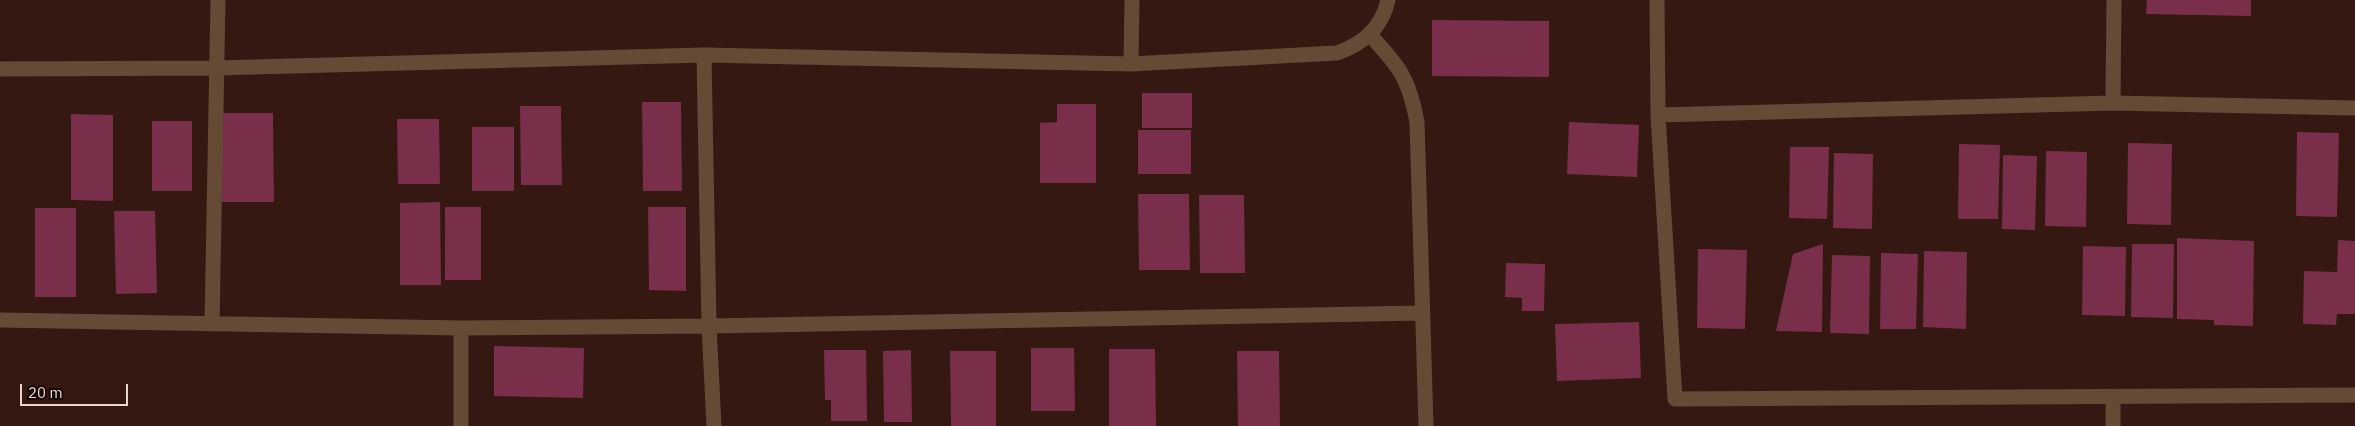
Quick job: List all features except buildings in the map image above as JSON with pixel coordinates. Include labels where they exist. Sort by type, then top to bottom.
[{"type":"street","points":[[212,324],[218,0]]},
{"type":"street","points":[[1131,64],[1132,0]]},
{"type":"street","points":[[0,69],[216,68],[704,55],[1131,64],[1337,54],[1356,46],[1369,34],[1381,19],[1388,0]]},
{"type":"street","points":[[1657,0],[1658,115],[1675,400],[2355,395]]},
{"type":"street","points":[[2112,104],[2114,0]]},
{"type":"street","points":[[1369,34],[1397,64],[1412,96],[1417,122],[1421,313],[1426,426]]},
{"type":"street","points":[[704,55],[709,326],[714,426]]},
{"type":"street","points":[[1658,115],[2112,104],[2355,108]]},
{"type":"street","points":[[0,320],[461,328],[709,326],[1421,313]]},
{"type":"street","points":[[460,426],[461,328]]},
{"type":"street","points":[[2113,397],[2113,426]]}]
